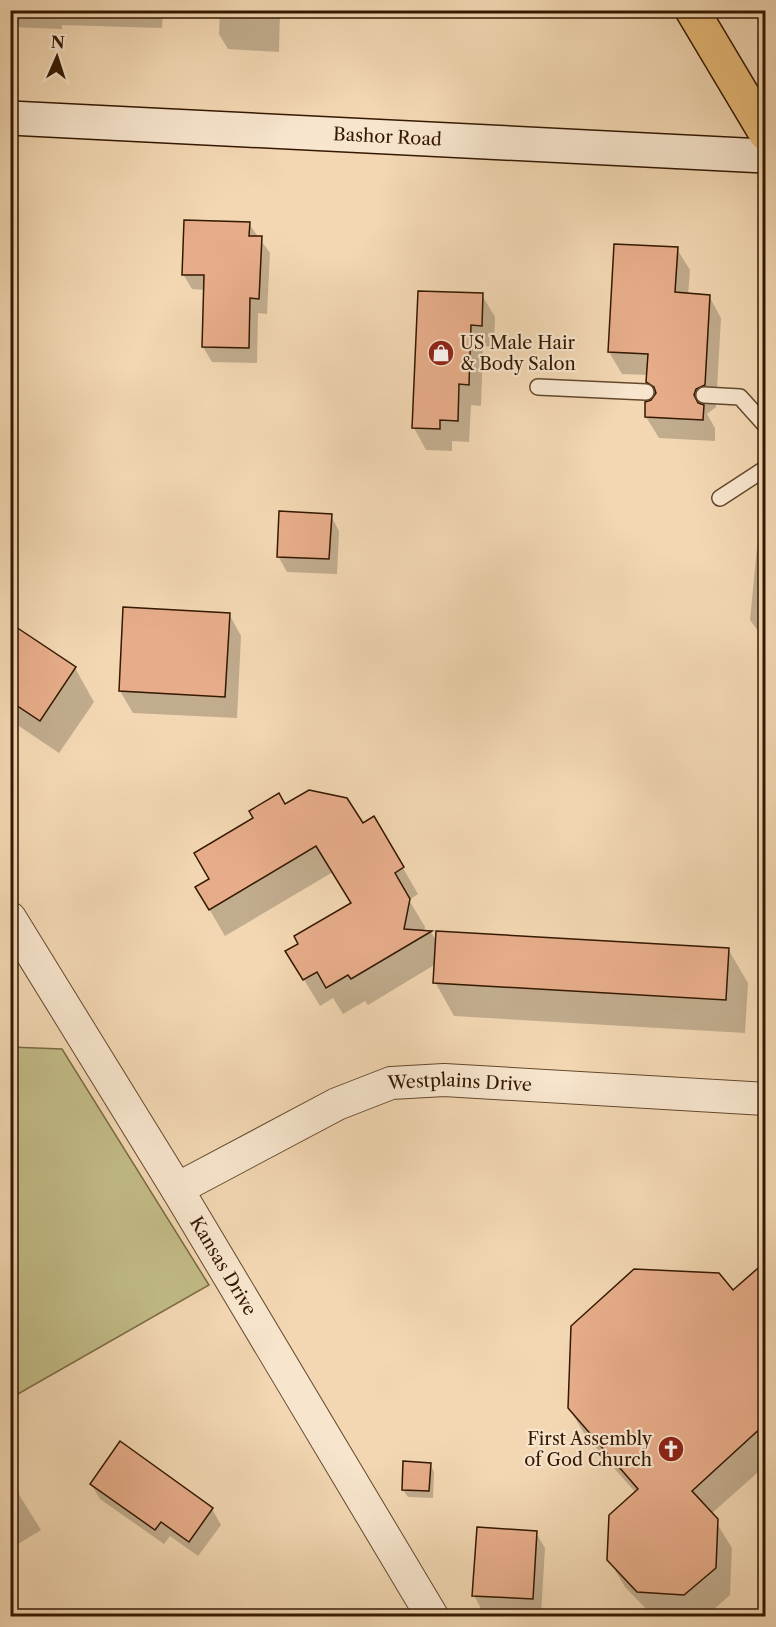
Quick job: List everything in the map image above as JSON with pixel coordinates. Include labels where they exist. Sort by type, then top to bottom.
[{"type":"highway","points":[[692,10],[765,134]]},
{"type":"street","name":"Bashor Road","points":[[10,118],[765,156]]},
{"type":"street","name":"Kansas Drive","points":[[10,918],[177,1189],[432,1617]]},
{"type":"street","name":"Westplains Drive","points":[[177,1189],[337,1104],[391,1083],[444,1080],[765,1099]]},
{"type":"lane","points":[[538,387],[646,392]]},
{"type":"lane","points":[[704,395],[740,397],[765,426]]},
{"type":"lane","points":[[720,498],[765,468]]},
{"type":"shaded area","points":[[10,1047],[62,1049],[209,1285],[11,1398]]},
{"type":"building","points":[[184,220],[250,222],[249,236],[262,236],[259,299],[250,298],[249,348],[202,347],[204,275],[182,275]]},
{"type":"building","points":[[614,244],[678,247],[675,292],[710,295],[705,385],[696,389],[694,395],[698,403],[704,405],[703,420],[645,417],[645,402],[651,400],[656,393],[654,387],[646,382],[648,354],[608,352]]},
{"type":"building","points":[[418,291],[483,293],[482,326],[471,325],[469,385],[459,384],[458,421],[440,420],[440,429],[412,428]]},
{"type":"building","points":[[279,511],[332,514],[329,559],[277,557]]},
{"type":"building","points":[[123,607],[230,613],[225,697],[119,691]]},
{"type":"building","points":[[10,623],[76,667],[40,721],[10,701]]},
{"type":"building","points":[[309,790],[347,798],[363,823],[374,816],[404,867],[395,873],[410,899],[404,929],[432,931],[351,979],[348,975],[326,988],[317,972],[303,980],[285,951],[298,944],[294,936],[351,903],[316,846],[209,910],[195,887],[209,879],[194,853],[253,818],[249,811],[279,793],[285,804]]},
{"type":"building","points":[[436,931],[729,948],[726,1000],[433,983]]},
{"type":"building","name":"First Assembly of God Church","points":[[765,1262],[765,1424],[692,1491],[718,1519],[716,1568],[684,1595],[637,1592],[607,1560],[609,1515],[638,1489],[568,1408],[571,1326],[634,1269],[719,1273],[733,1290]]},
{"type":"building","points":[[120,1441],[213,1508],[189,1542],[161,1522],[155,1530],[90,1484]]},
{"type":"building","points":[[403,1461],[431,1463],[429,1491],[402,1490]]},
{"type":"building","points":[[477,1527],[537,1531],[533,1599],[472,1596]]},
{"type":"place","name":"US Male Hair & Body Salon","points":[[441,353]]},
{"type":"place","name":"First Assembly of God Church","points":[[671,1449]]}]
